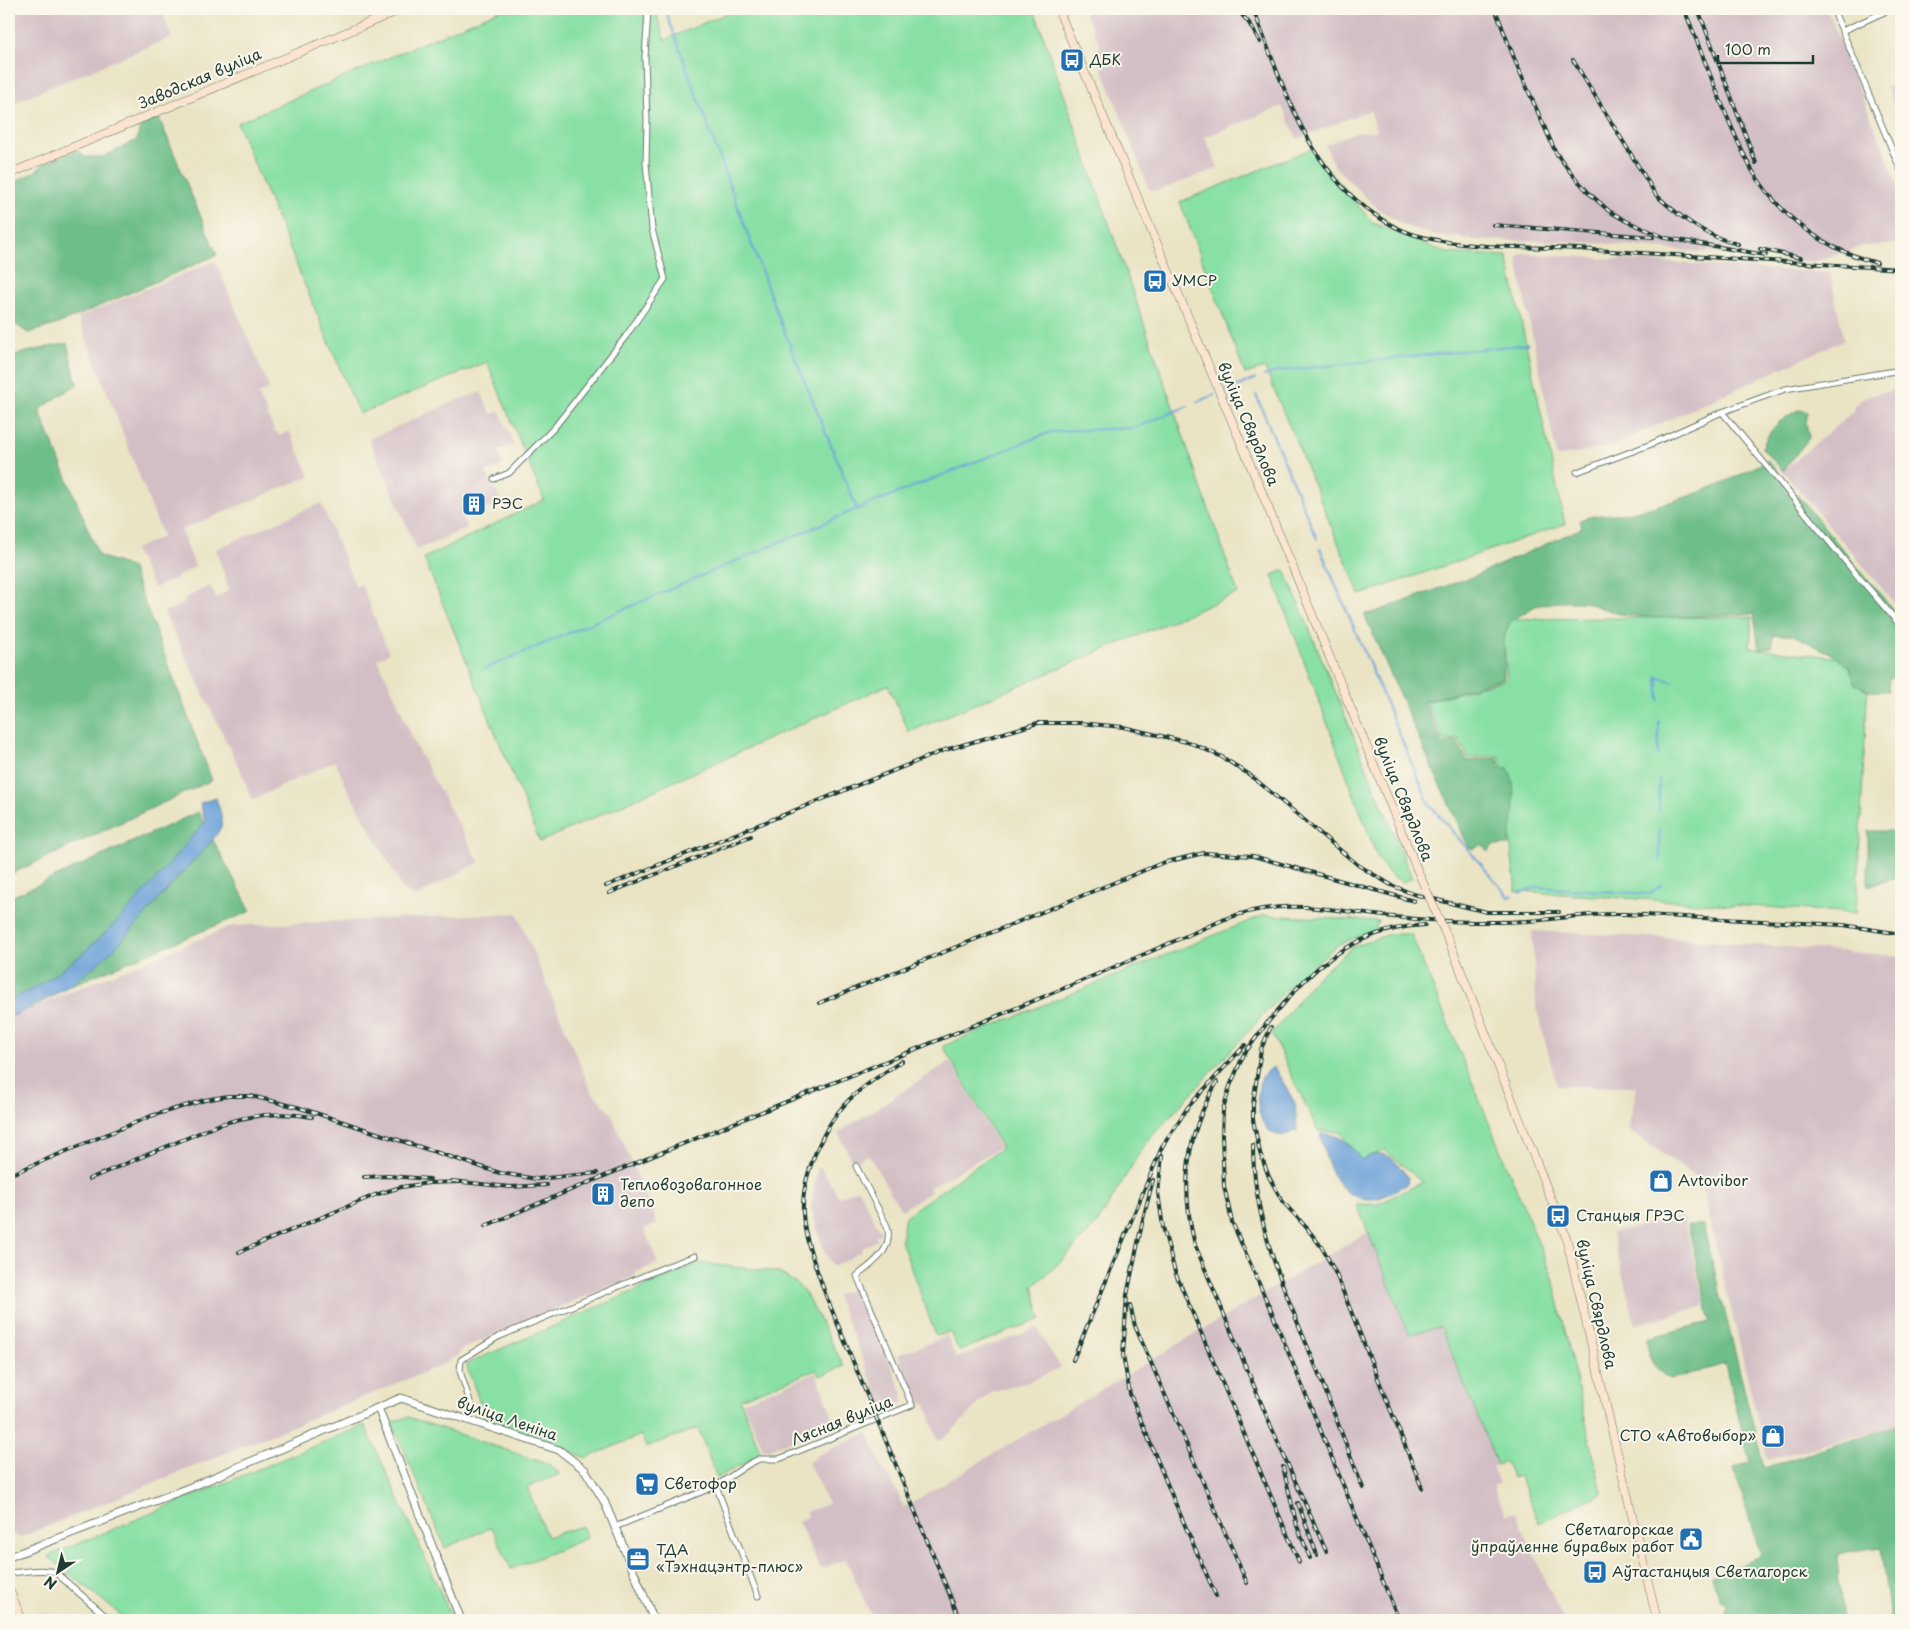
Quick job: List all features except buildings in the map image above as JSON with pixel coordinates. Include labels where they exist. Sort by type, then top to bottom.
[{"type":"main road","name":"Заводская вуліца","points":[[9,174],[402,9]]},
{"type":"main road","name":"вуліца Свярдлова","points":[[1058,9],[1258,483],[1416,867],[1451,946],[1566,1237],[1657,1620]]},
{"type":"main road","points":[[9,1589],[22,1620]]},
{"type":"street","points":[[494,479],[509,473],[554,428],[626,336],[665,279],[652,229],[646,163],[645,57],[648,11],[655,9]]},
{"type":"street","points":[[1833,9],[1901,171]]},
{"type":"street","points":[[1842,31],[1891,9]]},
{"type":"street","points":[[1577,472],[1649,445],[1722,412],[1785,388],[1901,370]]},
{"type":"street","points":[[1722,412],[1901,626]]},
{"type":"street","name":"Лясная вуліца","points":[[615,1527],[716,1486],[759,1459],[780,1459],[912,1406],[857,1276],[875,1261],[887,1247],[890,1234],[856,1166]]},
{"type":"street","points":[[468,1419],[472,1408],[460,1371],[461,1360],[498,1337],[694,1256]]},
{"type":"street","name":"вуліца Леніна","points":[[9,1557],[191,1487],[401,1398],[430,1406],[558,1450],[585,1470],[604,1501],[654,1620]]},
{"type":"street","points":[[378,1408],[461,1620]]},
{"type":"street","points":[[716,1486],[758,1596]]},
{"type":"street","points":[[9,1572],[32,1572],[46,1569],[55,1572],[110,1620]]},
{"type":"shaded area","points":[[9,9],[161,9],[172,37],[9,104]]},
{"type":"shaded area","points":[[1083,9],[1827,9],[1901,192],[1901,244],[1862,246],[1814,262],[1610,244],[1477,240],[1435,235],[1403,225],[1377,208],[1335,167],[1325,145],[1354,133],[1377,131],[1370,110],[1297,139],[1282,106],[1205,137],[1218,168],[1157,191],[1149,189],[1095,50],[1101,47]]},
{"type":"shaded area","points":[[1901,82],[1901,124],[1887,87]]},
{"type":"shaded area","points":[[1521,253],[1830,273],[1844,340],[1611,446],[1557,457],[1517,260]]},
{"type":"shaded area","points":[[215,261],[270,389],[258,394],[275,432],[279,436],[289,431],[310,476],[181,530],[195,566],[174,579],[154,588],[134,549],[163,537],[78,317]]},
{"type":"shaded area","points":[[1901,388],[1901,611],[1783,471],[1855,410],[1853,407],[1864,397]]},
{"type":"shaded area","points":[[481,392],[491,414],[500,411],[514,445],[498,450],[503,465],[486,472],[500,500],[494,503],[494,505],[462,518],[467,528],[417,550],[369,439],[460,399]]},
{"type":"shaded area","points":[[321,503],[356,587],[361,584],[389,653],[377,659],[416,747],[479,862],[415,897],[404,891],[346,786],[335,761],[252,800],[244,778],[164,612],[185,603],[183,599],[210,586],[216,598],[229,590],[216,549]]},
{"type":"shaded area","points":[[517,913],[591,1091],[611,1113],[657,1224],[644,1229],[658,1263],[636,1272],[635,1276],[499,1332],[461,1350],[459,1355],[444,1364],[21,1537],[9,1533],[9,1017],[232,926]]},
{"type":"shaded area","points":[[1532,931],[1669,938],[1901,956],[1901,1424],[1767,1460],[1700,1179],[1628,1130],[1637,1087],[1557,1086],[1536,1007]]},
{"type":"shaded area","points":[[950,1061],[1000,1147],[929,1188],[931,1192],[901,1210],[868,1154],[853,1163],[838,1133]]},
{"type":"shaded area","points":[[820,1167],[839,1197],[858,1189],[881,1233],[875,1236],[877,1240],[861,1248],[862,1251],[833,1267],[824,1251],[811,1207],[817,1169]]},
{"type":"shaded area","points":[[1683,1216],[1705,1306],[1635,1324],[1612,1233]]},
{"type":"shaded area","points":[[1369,1231],[1440,1327],[1497,1465],[1492,1467],[1499,1483],[1493,1486],[1506,1515],[1515,1512],[1563,1620],[873,1620],[846,1559],[820,1569],[798,1521],[807,1517],[806,1512],[828,1504],[808,1462],[816,1458],[815,1456],[868,1433],[884,1472],[887,1471],[904,1507]]},
{"type":"shaded area","points":[[858,1287],[904,1396],[903,1403],[884,1410],[836,1295]]},
{"type":"shaded area","points":[[1038,1328],[1061,1367],[1029,1382],[990,1392],[945,1438],[938,1441],[925,1402],[919,1404],[898,1355],[947,1336],[956,1358]]},
{"type":"shaded area","points":[[816,1373],[834,1420],[805,1431],[806,1435],[764,1451],[743,1402]]},
{"type":"green space","points":[[502,9],[655,9],[665,40],[736,9],[1034,9],[1238,593],[909,732],[888,685],[540,842],[424,558],[544,500],[487,362],[359,414],[237,123]]},
{"type":"green space","points":[[159,118],[217,255],[58,324],[28,333],[12,322],[9,317],[9,185],[36,171],[44,163],[78,150],[85,157],[103,157],[137,140],[140,125]]},
{"type":"green space","points":[[1311,149],[1373,223],[1447,253],[1507,256],[1565,524],[1360,595],[1265,368],[1245,374],[1180,202]]},
{"type":"green space","points":[[67,343],[77,384],[39,410],[99,556],[131,567],[212,780],[9,875],[9,356]]},
{"type":"green space","points":[[1799,410],[1808,412],[1806,422],[1809,438],[1783,471],[1762,448],[1776,425]]},
{"type":"green space","points":[[1768,460],[1901,619],[1901,677],[1889,678],[1888,691],[1870,691],[1855,684],[1850,668],[1832,654],[1793,635],[1773,635],[1772,647],[1759,649],[1754,614],[1654,618],[1619,614],[1584,602],[1556,602],[1535,606],[1510,622],[1504,637],[1504,678],[1423,702],[1443,745],[1456,740],[1467,761],[1498,758],[1499,767],[1508,768],[1511,776],[1514,806],[1509,845],[1493,845],[1488,852],[1482,844],[1474,849],[1469,848],[1364,614],[1372,613],[1477,575],[1582,528],[1580,520],[1594,516],[1629,512],[1671,502],[1720,484]]},
{"type":"green space","points":[[1285,570],[1412,878],[1403,882],[1391,876],[1378,859],[1272,575]]},
{"type":"green space","points":[[1752,617],[1750,648],[1869,661],[1856,913],[1516,891],[1500,756],[1468,758],[1458,738],[1444,742],[1425,702],[1507,679],[1502,619]]},
{"type":"green space","points":[[198,812],[251,911],[9,1011],[9,898]]},
{"type":"green space","points":[[1868,831],[1901,831],[1901,877],[1868,886]]},
{"type":"green space","points":[[1264,915],[1378,921],[1375,930],[1337,945],[1289,987],[1145,1144],[1097,1224],[1052,1270],[1033,1286],[1041,1319],[959,1351],[950,1332],[936,1336],[901,1241],[905,1216],[1002,1148],[943,1046]]},
{"type":"green space","points":[[1390,934],[1411,934],[1553,1278],[1602,1493],[1539,1523],[1519,1476],[1513,1478],[1505,1461],[1497,1465],[1441,1327],[1409,1334],[1357,1205],[1378,1204],[1423,1182],[1384,1150],[1362,1160],[1339,1132],[1318,1131],[1272,1034],[1314,980],[1352,947]]},
{"type":"green space","points":[[1688,1225],[1703,1225],[1764,1468],[1901,1424],[1901,1620],[1890,1620],[1881,1548],[1838,1554],[1843,1620],[1725,1620],[1726,1604],[1719,1600],[1712,1576],[1761,1557],[1734,1468],[1750,1462],[1725,1364],[1671,1379],[1659,1371],[1652,1362],[1647,1338],[1710,1322]]},
{"type":"green space","points":[[699,1263],[778,1272],[796,1283],[807,1296],[844,1366],[820,1376],[816,1370],[740,1399],[761,1454],[717,1478],[698,1428],[646,1447],[641,1435],[586,1458],[486,1420],[466,1364]]},
{"type":"green space","points":[[408,1417],[548,1464],[560,1474],[527,1487],[547,1537],[582,1526],[587,1538],[511,1569],[492,1527],[445,1548],[392,1422]]},
{"type":"green space","points":[[365,1425],[453,1620],[127,1620],[48,1556]]},
{"type":"water","points":[[216,798],[222,818],[220,829],[211,842],[131,931],[109,954],[66,988],[9,1018],[9,1000],[38,985],[66,967],[116,922],[205,822],[200,803]]},
{"type":"water","points":[[1274,1067],[1295,1103],[1297,1130],[1283,1135],[1271,1132],[1265,1126],[1259,1108],[1258,1089],[1261,1080],[1265,1073]]},
{"type":"water","points":[[1320,1134],[1328,1134],[1340,1138],[1362,1160],[1377,1154],[1388,1156],[1408,1177],[1407,1185],[1374,1199],[1361,1198],[1351,1194],[1335,1178],[1326,1157]]},
{"type":"waterway","points":[[667,15],[778,316],[857,509]]},
{"type":"waterway","points":[[1264,376],[1279,371],[1528,344]]},
{"type":"waterway","points":[[1225,391],[1255,379]]},
{"type":"waterway","points":[[1197,402],[1214,395]]},
{"type":"waterway","points":[[1256,395],[1317,539]]},
{"type":"waterway","points":[[485,669],[857,509],[1051,432],[1134,428],[1188,406]]},
{"type":"waterway","points":[[1320,548],[1429,804],[1509,897],[1512,896]]},
{"type":"waterway","points":[[1659,700],[1657,677],[1674,682]]},
{"type":"waterway","points":[[1658,756],[1659,721]]},
{"type":"waterway","points":[[1659,779],[1659,811]]},
{"type":"waterway","points":[[1659,829],[1660,860]]},
{"type":"waterway","points":[[1520,893],[1537,887],[1650,894],[1661,885]]},
{"type":"railway","points":[[1237,9],[1249,23],[1260,42]]},
{"type":"railway","points":[[1253,9],[1282,85],[1306,135],[1320,158],[1336,180],[1355,199],[1369,211],[1402,230],[1419,236],[1458,244],[1578,249],[1901,269]]},
{"type":"railway","points":[[1495,9],[1516,63],[1556,153],[1589,193],[1609,211],[1626,221],[1666,238],[1766,255]]},
{"type":"railway","points":[[1684,9],[1738,143],[1763,187],[1805,229],[1839,249],[1877,263]]},
{"type":"railway","points":[[1698,9],[1756,163]]},
{"type":"railway","points":[[1573,60],[1656,195],[1674,211],[1704,231],[1738,244]]},
{"type":"railway","points":[[1493,225],[1653,237]]},
{"type":"railway","points":[[1760,249],[1801,258]]},
{"type":"railway","points":[[606,886],[945,750],[1038,723],[1080,723],[1123,727],[1191,743],[1222,757],[1250,775],[1358,865],[1391,885],[1413,894],[1487,912],[1559,912]]},
{"type":"railway","points":[[609,893],[751,836]]},
{"type":"railway","points":[[819,1003],[1162,863],[1204,853],[1253,856],[1414,901]]},
{"type":"railway","points":[[485,1226],[1041,998],[1225,919],[1263,909],[1282,907],[1318,908],[1416,919],[1484,922],[1624,914],[1843,925],[1901,934]]},
{"type":"railway","points":[[1266,1024],[1296,989],[1333,956],[1376,934],[1425,925]]},
{"type":"railway","points":[[1270,1019],[1244,1054],[1230,1086],[1223,1110],[1224,1186],[1232,1222],[1272,1313],[1399,1620]]},
{"type":"railway","points":[[1271,1027],[1261,1049],[1253,1104],[1253,1120],[1260,1153],[1269,1177],[1283,1202],[1323,1249],[1336,1274],[1422,1488]]},
{"type":"railway","points":[[1073,1360],[1162,1147],[1188,1107],[1245,1045]]},
{"type":"railway","points":[[902,1061],[852,1097],[832,1121],[810,1167],[803,1199],[804,1225],[815,1266],[826,1296],[960,1620]]},
{"type":"railway","points":[[1217,1082],[1198,1122],[1192,1141],[1189,1161],[1187,1181],[1188,1202],[1195,1245],[1269,1422],[1326,1551]]},
{"type":"railway","points":[[9,1175],[151,1116],[205,1100],[228,1096],[251,1096],[297,1107],[500,1173],[537,1179],[597,1173]]},
{"type":"railway","points":[[89,1179],[218,1125],[264,1115],[288,1114],[312,1117]]},
{"type":"railway","points":[[1253,1145],[1254,1175],[1265,1231],[1273,1259],[1363,1488]]},
{"type":"railway","points":[[1162,1156],[1158,1193],[1163,1227],[1175,1272],[1299,1562]]},
{"type":"railway","points":[[364,1177],[389,1176],[430,1179]]},
{"type":"railway","points":[[1153,1180],[1127,1295],[1123,1355],[1130,1394],[1216,1596]]},
{"type":"railway","points":[[452,1181],[510,1187],[547,1185]]},
{"type":"railway","points":[[239,1252],[375,1195],[401,1187],[429,1183],[459,1182]]},
{"type":"railway","points":[[1130,1305],[1135,1326],[1247,1583]]},
{"type":"railway","points":[[1283,1467],[1297,1526],[1310,1558]]},
{"type":"railway","points":[[1298,1503],[1317,1555]]},
{"type":"place","name":"ДБК","points":[[1072,60]]},
{"type":"place","name":"УМСР","points":[[1155,281]]},
{"type":"place","name":"РЭС","points":[[474,504]]},
{"type":"place","name":"Avtovibor","points":[[1661,1181]]},
{"type":"place","name":"Тепловозовагонное депо","points":[[603,1194]]},
{"type":"place","name":"Станцыя ГРЭС","points":[[1558,1216]]},
{"type":"place","name":"СТО «Автовыбор»","points":[[1773,1436]]},
{"type":"place","name":"Светофор","points":[[647,1484]]},
{"type":"place","name":"Светлагорскае ўпраўленне буравых работ","points":[[1691,1539]]},
{"type":"place","name":"ТДА «Тэхнацэнтр-плюс»","points":[[638,1559]]},
{"type":"place","name":"Аўтастанцыя Светлагорск","points":[[1595,1572]]}]
